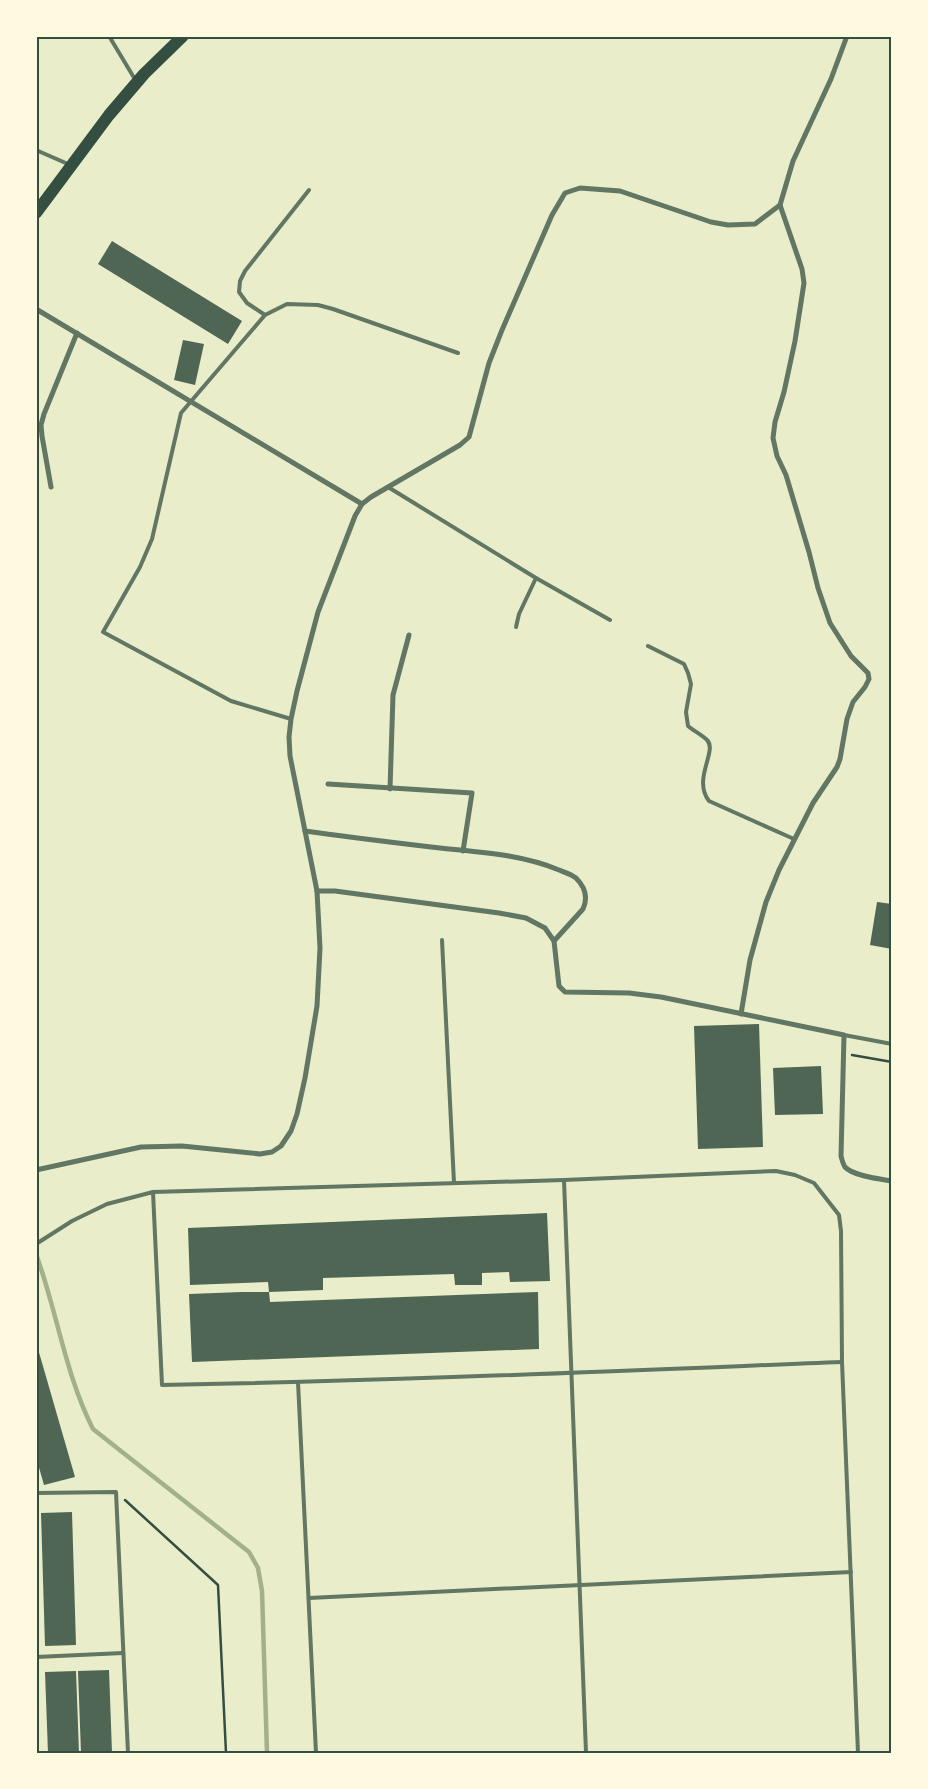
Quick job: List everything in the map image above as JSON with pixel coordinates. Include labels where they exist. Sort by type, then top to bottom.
[{"type":"main road","points":[[36,213],[93,136],[137,82],[183,36]]},
{"type":"street","points":[[36,1170],[141,1147],[182,1146],[260,1154],[272,1152],[282,1146],[291,1131],[297,1114],[305,1078],[317,1006],[320,948],[317,891],[290,756],[291,719],[318,612],[349,529],[362,504],[371,496],[460,445],[470,437],[489,363],[552,215],[565,193],[580,188],[620,190],[711,222],[728,225],[755,224],[780,206],[793,161],[831,79],[847,36]]},
{"type":"street","points":[[741,1014],[744,988],[756,934],[766,902],[779,870],[813,802],[837,767],[847,719],[853,702],[869,679],[866,670],[851,656],[830,623],[818,588],[786,475],[777,456],[773,438],[775,422],[796,340],[804,283],[802,269],[780,206]]},
{"type":"street","points":[[36,308],[362,504]]},
{"type":"street","points":[[51,487],[41,425],[77,334]]},
{"type":"street","points":[[390,788],[393,695],[409,635]]},
{"type":"street","points":[[328,784],[472,793],[463,851]]},
{"type":"street","points":[[305,832],[510,856],[537,862],[566,873],[576,879],[584,890],[585,904],[583,909],[554,941]]},
{"type":"street","points":[[317,891],[335,891],[526,918],[545,928],[554,941],[559,986],[565,992],[629,992],[844,1034],[841,1156],[843,1163],[845,1168],[857,1174],[892,1181]]},
{"type":"lane","points":[[109,36],[137,82]]},
{"type":"lane","points":[[36,150],[72,166]]},
{"type":"lane","points":[[265,315],[247,303],[239,292],[240,281],[245,271],[309,190]]},
{"type":"lane","points":[[291,719],[231,701],[103,632],[140,567],[152,539],[181,413],[265,315],[287,304],[318,305],[333,309],[458,353]]},
{"type":"lane","points":[[388,487],[536,578],[610,620]]},
{"type":"lane","points":[[516,627],[519,614],[536,578]]},
{"type":"lane","points":[[648,646],[684,664],[688,673],[691,684],[686,712],[688,726],[708,741],[710,748],[702,783],[704,795],[709,801],[794,839]]},
{"type":"lane","points":[[442,940],[454,1183]]},
{"type":"lane","points":[[844,1034],[892,1044]]},
{"type":"lane","points":[[36,1244],[72,1221],[107,1204],[153,1192],[564,1180],[776,1170],[814,1183],[840,1215],[842,1231],[842,1362],[858,1753]]},
{"type":"lane","points":[[564,1180],[586,1753]]},
{"type":"lane","points":[[153,1192],[162,1385],[571,1373],[842,1362]]},
{"type":"lane","points":[[298,1382],[316,1753]]},
{"type":"lane","points":[[36,1492],[116,1492],[128,1753]]},
{"type":"lane","points":[[309,1598],[851,1572]]},
{"type":"lane","points":[[36,1657],[123,1653]]},
{"type":"path","points":[[844,1053],[892,1062]]},
{"type":"path","points":[[116,1492],[218,1585],[226,1753]]},
{"type":"building","points":[[112,241],[242,321],[228,344],[98,264]]},
{"type":"building","points":[[183,340],[204,344],[195,385],[174,380]]},
{"type":"building","points":[[877,902],[892,904],[892,949],[870,945]]},
{"type":"building","points":[[759,1024],[763,1147],[698,1149],[694,1026]]},
{"type":"building","points":[[821,1066],[823,1114],[775,1115],[773,1068]]},
{"type":"building","points":[[547,1213],[550,1281],[510,1282],[509,1272],[482,1273],[482,1285],[455,1285],[454,1274],[323,1278],[323,1290],[269,1292],[268,1282],[190,1285],[188,1228]]},
{"type":"building","points":[[269,1292],[270,1302],[538,1292],[539,1349],[192,1362],[189,1294]]},
{"type":"building","points":[[36,1342],[75,1477],[44,1485],[36,1457]]},
{"type":"building","points":[[72,1512],[76,1645],[45,1646],[41,1513]]},
{"type":"building","points":[[109,1670],[112,1753],[81,1753],[78,1671]]},
{"type":"building","points":[[76,1671],[79,1753],[48,1753],[45,1672]]},
{"type":"waterway","points":[[36,1254],[75,1386],[93,1429],[249,1552],[258,1568],[262,1591],[267,1753]]}]
